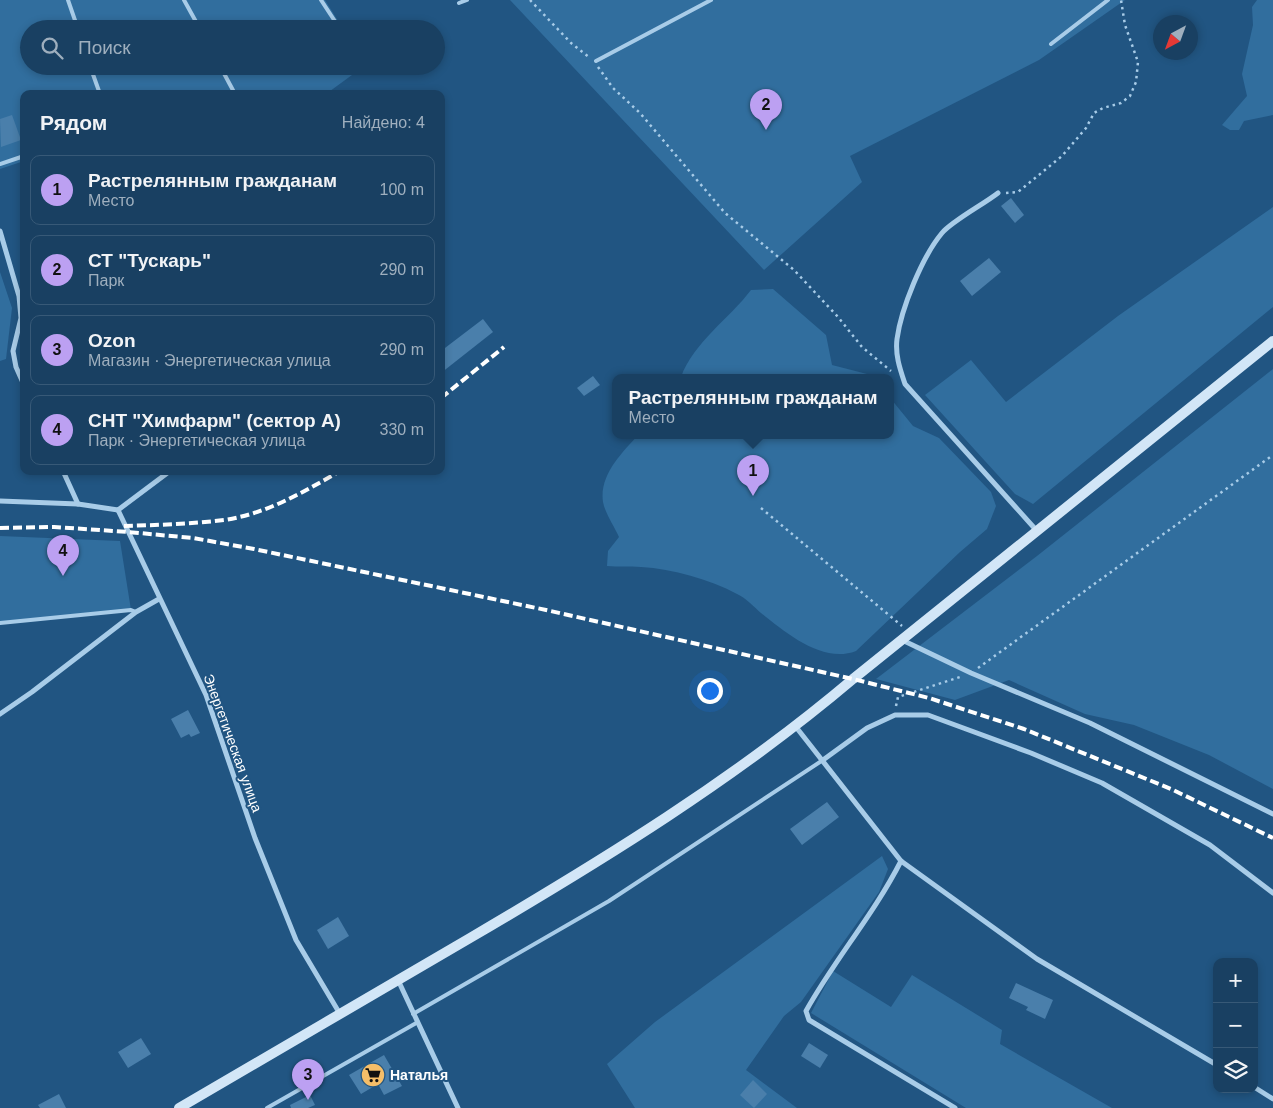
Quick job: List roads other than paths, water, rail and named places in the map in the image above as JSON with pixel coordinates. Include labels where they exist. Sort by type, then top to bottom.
[{"type":"main road","points":[[179,1108],[572,878],[796,727],[906,636],[1273,341]]},
{"type":"street","points":[[998,194],[943,232],[917,276],[898,339],[898,361],[905,384],[1037,531]]},
{"type":"street","points":[[0,231],[19,296],[20,307]]},
{"type":"street","points":[[20,322],[13,351],[20,376]]},
{"type":"street","points":[[65,475],[78,504]]},
{"type":"street","points":[[0,501],[78,504],[118,510],[165,475]]},
{"type":"street","name":"Энергетическая улица","points":[[118,510],[206,695],[255,838],[296,940],[340,1014]]},
{"type":"street","points":[[0,714],[32,692],[136,612],[159,599]]},
{"type":"street","points":[[906,636],[971,674],[1090,723],[1273,814]]},
{"type":"street","points":[[823,760],[867,728],[895,715],[928,715],[1032,753],[1102,783],[1210,845],[1273,894]]},
{"type":"street","points":[[796,727],[900,861],[1037,959],[1213,1062]]},
{"type":"street","points":[[900,861],[885,892],[818,989],[806,1011],[809,1020],[954,1108]]},
{"type":"street","points":[[398,980],[458,1108]]},
{"type":"street","points":[[1258,1090],[1273,1099]]},
{"type":"lane","points":[[68,0],[75,20]]},
{"type":"lane","points":[[184,0],[195,20]]},
{"type":"lane","points":[[321,0],[334,20]]},
{"type":"lane","points":[[459,3],[467,0]]},
{"type":"lane","points":[[596,61],[711,0]]},
{"type":"lane","points":[[1051,44],[1108,0]]},
{"type":"lane","points":[[93,75],[99,90]]},
{"type":"lane","points":[[225,75],[234,90]]},
{"type":"lane","points":[[0,164],[20,157]]},
{"type":"lane","points":[[0,623],[131,610],[136,612]]},
{"type":"lane","points":[[413,1014],[610,901],[823,760]]},
{"type":"lane","points":[[268,1108],[418,1022]]},
{"type":"railway","points":[[445,395],[504,347]]},
{"type":"railway","points":[[124,526],[174,524],[240,517],[284,501],[333,475]]},
{"type":"railway","points":[[0,528],[54,527],[193,538],[546,610],[853,679],[929,698],[1024,729],[1171,789],[1273,838]]},
{"type":"place","name":"СТ \"Тускарь\"","points":[[766,130]]},
{"type":"place","name":"Растрелянным гражданам","points":[[753,496]]},
{"type":"place","name":"СНТ \"Химфарм\" (сектор А)","points":[[63,576]]},
{"type":"place","name":"Наталья","points":[[373,1075]]},
{"type":"place","name":"Ozon","points":[[308,1100]]}]
